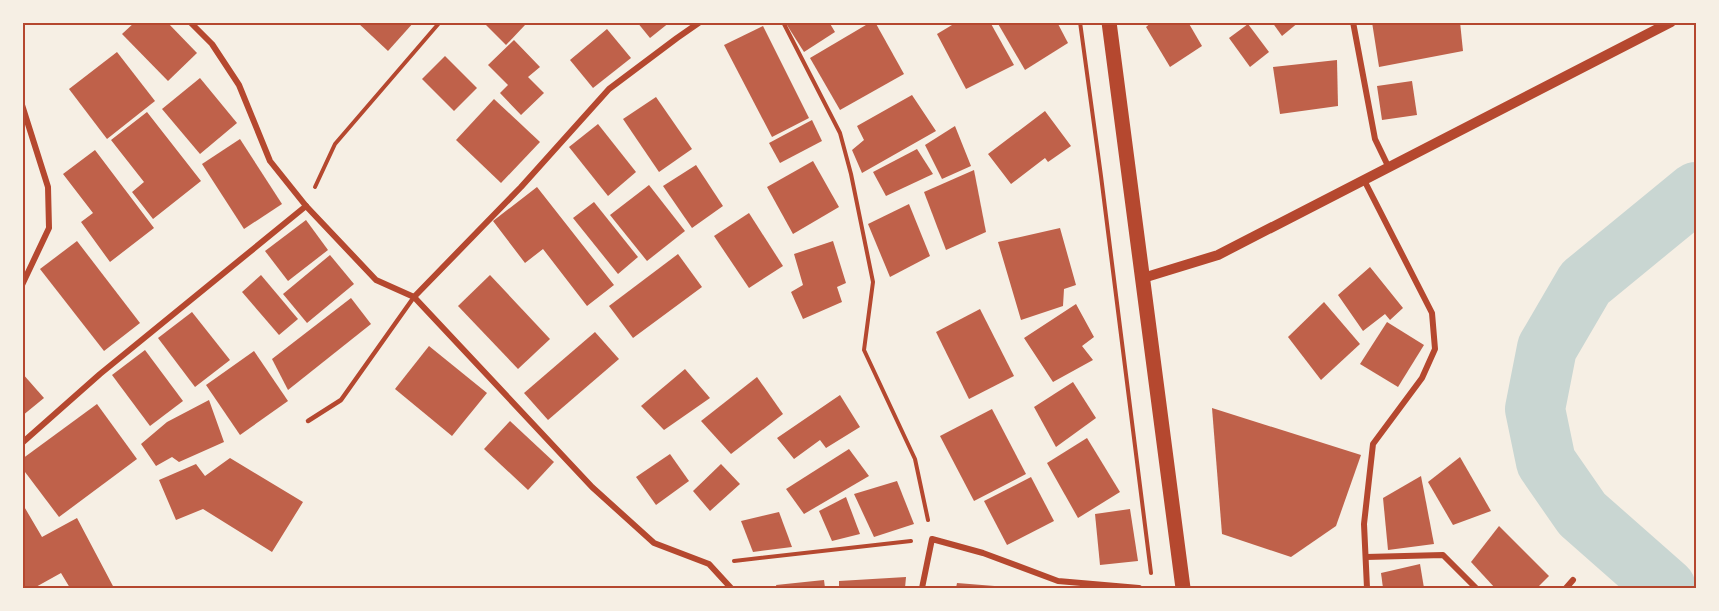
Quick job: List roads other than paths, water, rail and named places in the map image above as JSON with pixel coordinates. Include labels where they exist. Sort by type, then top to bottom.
[{"type":"main road","points":[[1109,22],[1183,588]]},
{"type":"street","points":[[190,22],[212,44],[239,85],[270,161],[306,206],[376,279],[414,297],[592,487],[654,543],[709,564],[731,588]]},
{"type":"street","points":[[414,297],[521,187],[609,89],[700,22]]},
{"type":"street","points":[[1353,22],[1375,139],[1389,168]]},
{"type":"street","points":[[1143,278],[1218,255],[1671,22]]},
{"type":"street","points":[[22,105],[48,187],[49,228],[22,285]]},
{"type":"street","points":[[1364,180],[1432,313],[1435,349],[1422,378],[1373,444],[1364,524],[1367,588]]},
{"type":"street","points":[[22,443],[100,374],[306,206]]},
{"type":"street","points":[[922,588],[932,539],[983,553],[1058,581],[1139,588]]},
{"type":"street","points":[[1366,557],[1443,555],[1476,588]]},
{"type":"street","points":[[1566,588],[1573,580]]},
{"type":"lane","points":[[308,421],[341,400],[414,297]]},
{"type":"waterway","points":[[1666,588],[1582,514],[1546,462],[1535,409],[1547,348],[1585,283],[1696,192]]}]
